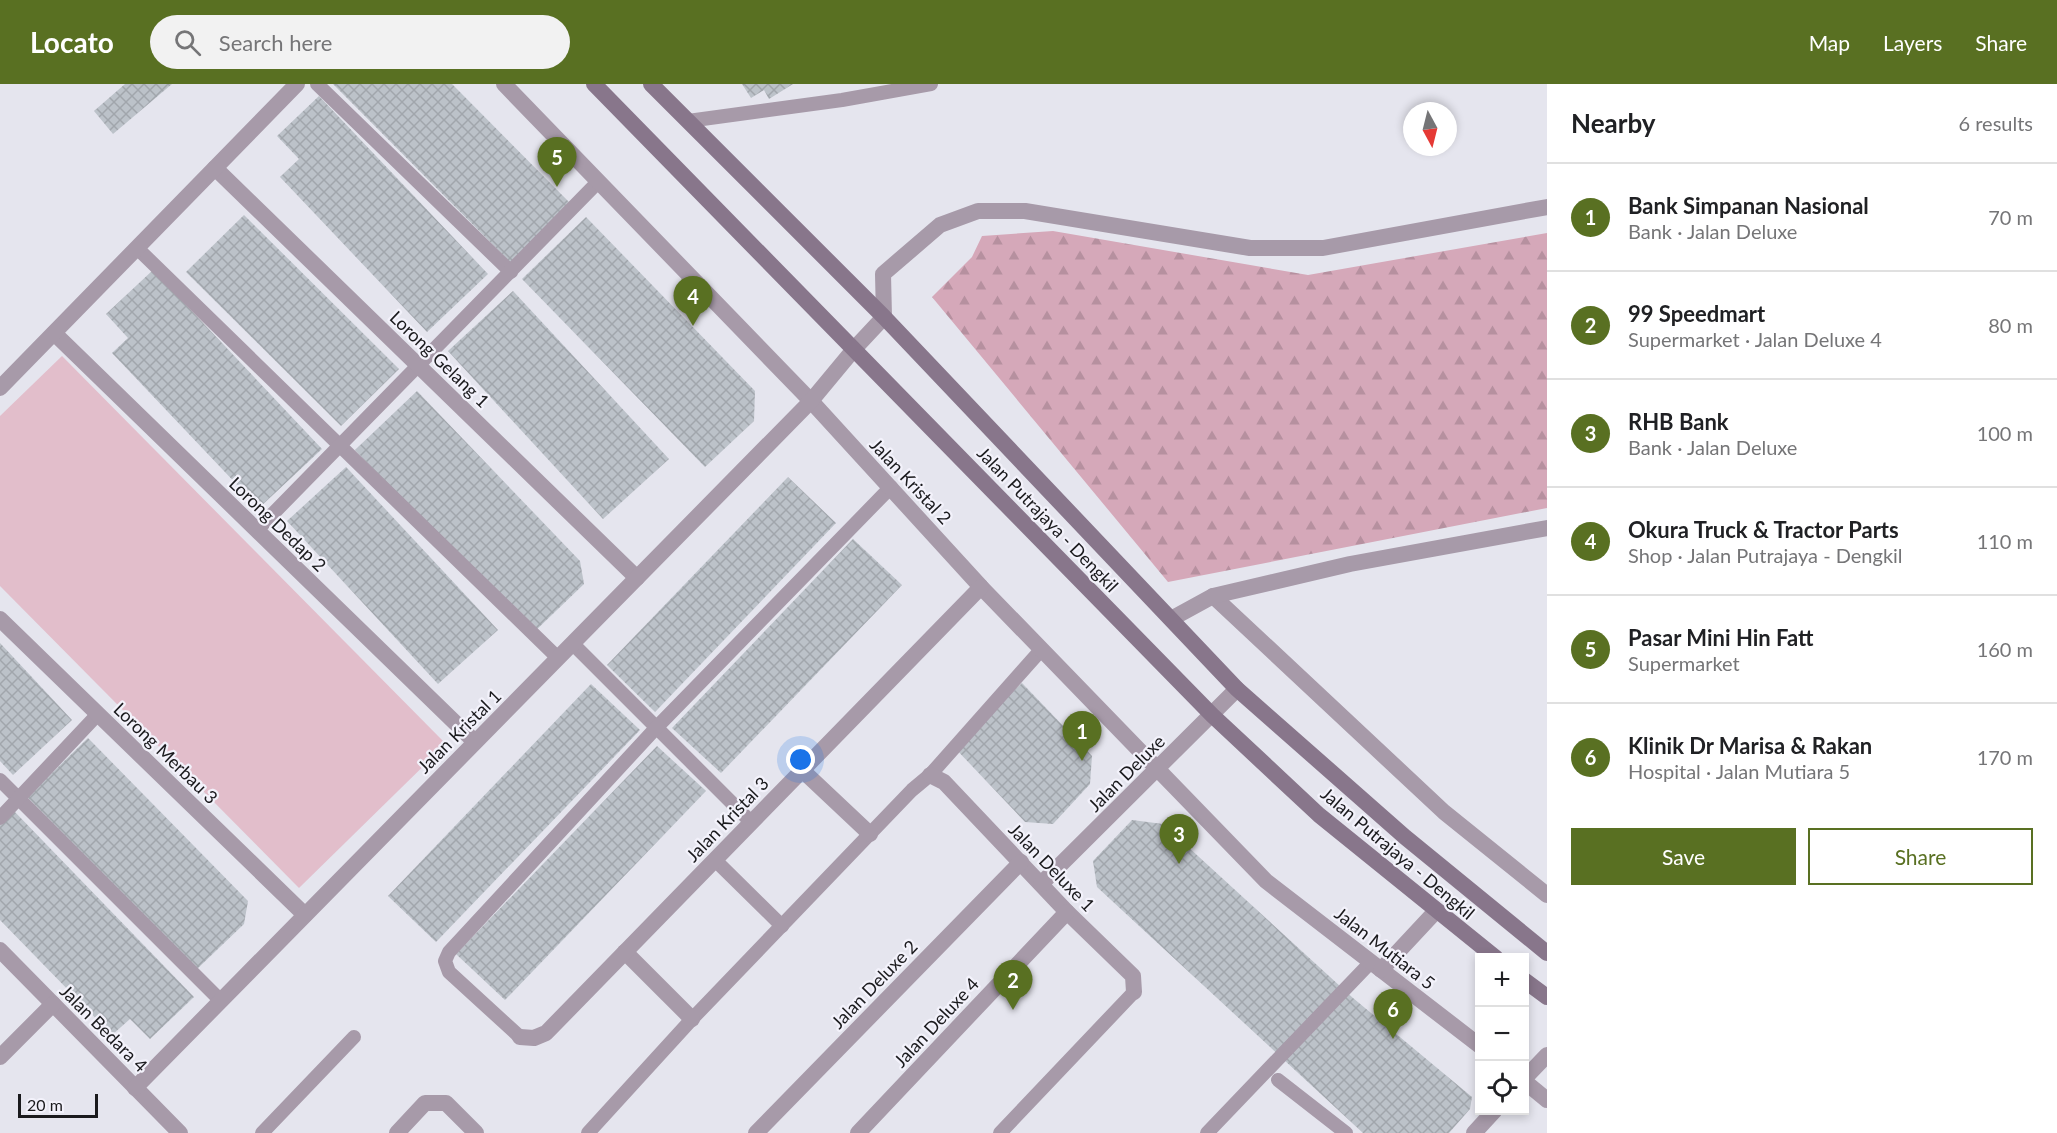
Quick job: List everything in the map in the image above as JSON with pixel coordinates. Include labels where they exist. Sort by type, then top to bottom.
[{"type":"main road","name":"Jalan Putrajaya - Dengkil","points":[[594,84],[1212,715],[1319,815],[1491,953]]},
{"type":"main road","name":"Jalan Putrajaya - Dengkil","points":[[654,85],[884,318],[1237,689],[1406,837],[1545,949]]},
{"type":"main road","points":[[1529,984],[1547,997]]},
{"type":"street","points":[[3,380],[54,333],[297,84]]},
{"type":"street","name":"Jalan Kristal 2","points":[[504,84],[597,183],[811,401],[1041,650],[1158,768]]},
{"type":"street","name":"Lorong Gelang 1","points":[[215,168],[637,578]]},
{"type":"street","points":[[884,318],[883,273],[940,225],[978,211],[1025,211],[1250,248],[1323,248],[1547,207]]},
{"type":"street","name":"Jalan Kristal 1","points":[[135,1088],[811,401],[855,348],[884,318]]},
{"type":"street","name":"Lorong Dedap 2","points":[[54,333],[475,742]]},
{"type":"street","points":[[1171,619],[1213,596],[1350,564],[1547,528]]},
{"type":"street","name":"Jalan Kristal 3","points":[[520,1037],[534,1038],[546,1033],[981,587]]},
{"type":"street","points":[[1213,596],[1444,812],[1547,895]]},
{"type":"street","name":"Lorong Merbau 3","points":[[0,619],[305,915]]},
{"type":"street","name":"Jalan Deluxe","points":[[1041,884],[1237,689]]},
{"type":"street","name":"Jalan Mutiara 5","points":[[1158,768],[1266,881],[1475,1043]]},
{"type":"street","points":[[802,770],[870,834]]},
{"type":"street","name":"Jalan Deluxe 1","points":[[930,775],[944,782],[1067,912],[1133,976],[1134,992]]},
{"type":"street","name":"Jalan Deluxe 2","points":[[756,1133],[1021,862]]},
{"type":"street","points":[[1376,966],[1436,911]]},
{"type":"street","name":"Jalan Deluxe 4","points":[[863,1131],[1067,912]]},
{"type":"street","name":"Jalan Bedara 4","points":[[0,950],[180,1133]]},
{"type":"street","points":[[625,952],[692,1019]]},
{"type":"street","points":[[0,1057],[53,1004]]},
{"type":"street","points":[[1529,1075],[1547,1055]]},
{"type":"street","points":[[1529,1084],[1547,1100]]},
{"type":"street","points":[[397,1133],[425,1103],[446,1103],[476,1133]]},
{"type":"street","points":[[1474,1133],[1490,1115]]},
{"type":"lane","points":[[318,84],[510,272]]},
{"type":"lane","points":[[688,121],[931,84]]},
{"type":"lane","points":[[257,530],[597,183]]},
{"type":"lane","points":[[137,248],[558,658]]},
{"type":"lane","points":[[520,1037],[449,972],[445,961],[449,952],[655,729],[891,487]]},
{"type":"lane","points":[[573,644],[655,729],[751,822]]},
{"type":"lane","points":[[588,1133],[692,1019],[930,775],[1041,650]]},
{"type":"lane","points":[[0,818],[98,714]]},
{"type":"lane","points":[[0,780],[221,1001]]},
{"type":"lane","points":[[715,860],[782,926]]},
{"type":"lane","points":[[1207,1133],[1376,966]]},
{"type":"lane","points":[[1000,1133],[1134,992]]},
{"type":"lane","points":[[262,1133],[354,1037]]},
{"type":"lane","points":[[1278,1080],[1346,1133]]},
{"type":"green space","points":[[1053,231],[1308,275],[1547,233],[1547,508],[1168,582],[932,297],[972,257],[982,236]]},
{"type":"shaded area","points":[[62,356],[446,744],[299,888],[0,586],[0,416]]},
{"type":"building","points":[[125,84],[172,84],[113,134],[94,111]]},
{"type":"building","points":[[333,84],[452,84],[571,204],[511,263]]},
{"type":"building","points":[[742,84],[793,84],[769,99],[764,90],[751,98]]},
{"type":"building","points":[[319,96],[488,274],[427,332],[280,177],[299,159],[277,136]]},
{"type":"building","points":[[244,215],[399,369],[341,426],[186,272]]},
{"type":"building","points":[[586,217],[755,391],[754,421],[705,467],[522,279]]},
{"type":"building","points":[[153,270],[322,449],[259,508],[112,353],[128,338],[106,314]]},
{"type":"building","points":[[513,291],[669,459],[603,519],[448,351]]},
{"type":"building","points":[[417,391],[580,561],[584,584],[531,635],[355,450]]},
{"type":"building","points":[[346,467],[498,630],[438,684],[287,521]]},
{"type":"building","points":[[788,477],[836,523],[655,712],[607,665]]},
{"type":"building","points":[[853,539],[902,585],[721,773],[672,728]]},
{"type":"building","points":[[0,643],[72,720],[13,775],[0,761]]},
{"type":"building","points":[[1022,683],[1092,756],[1090,784],[1053,824],[1025,822],[954,747]]},
{"type":"building","points":[[591,684],[640,730],[436,942],[388,896]]},
{"type":"building","points":[[88,738],[248,901],[244,924],[196,970],[27,797]]},
{"type":"building","points":[[657,746],[706,791],[505,1000],[456,954]]},
{"type":"building","points":[[14,811],[194,997],[150,1039],[130,1019],[112,1035],[0,920],[0,825]]},
{"type":"building","points":[[1132,820],[1163,824],[1353,998],[1472,1097],[1470,1109],[1449,1133],[1363,1133],[1097,887],[1093,861]]},
{"type":"place","name":"Pasar Mini Hin Fatt","points":[[557,187]]},
{"type":"place","name":"Okura Truck & Tractor Parts","points":[[693,326]]},
{"type":"place","name":"Bank Simpanan Nasional","points":[[1082,761]]},
{"type":"place","name":"RHB Bank","points":[[1179,864]]},
{"type":"place","name":"99 Speedmart","points":[[1013,1010]]},
{"type":"place","name":"Klinik Dr Marisa & Rakan","points":[[1393,1039]]}]
